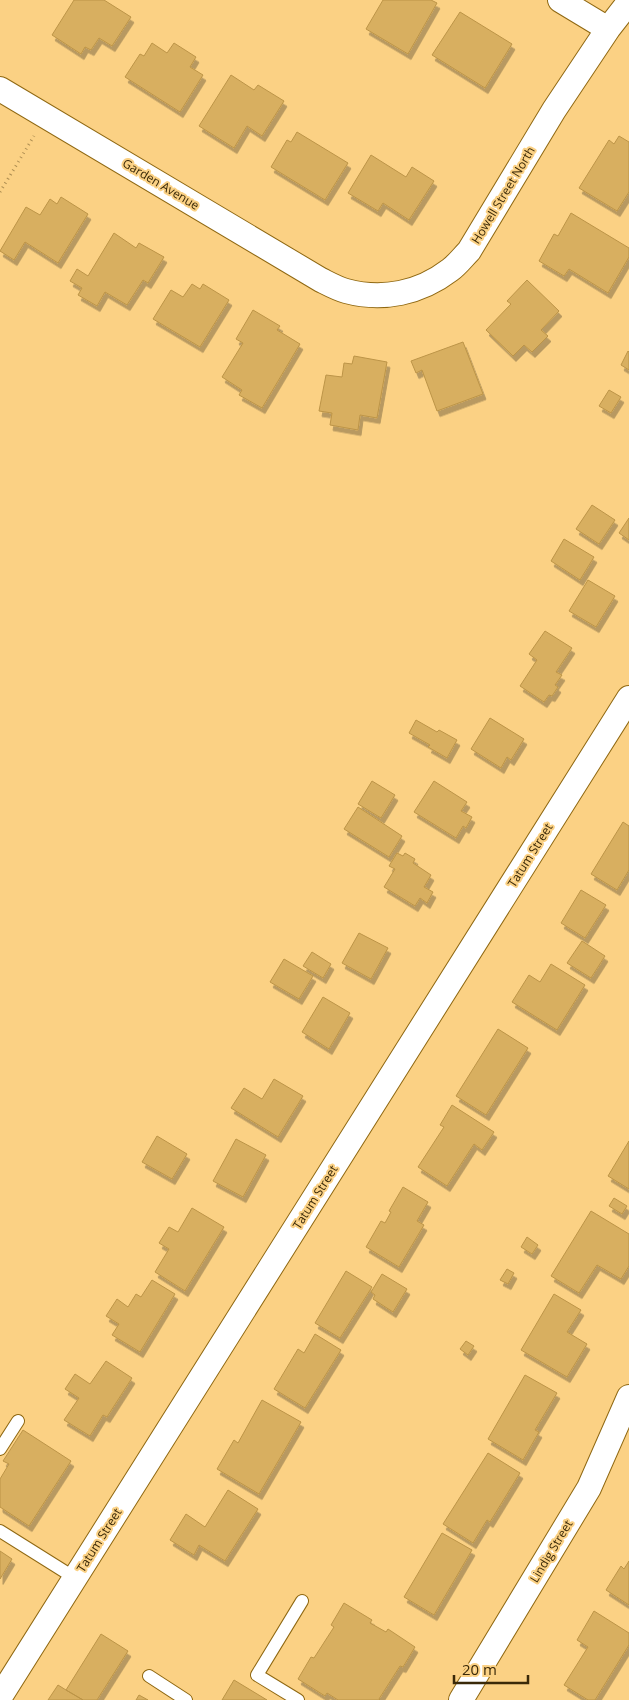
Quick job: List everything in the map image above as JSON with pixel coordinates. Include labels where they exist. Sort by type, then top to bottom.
[{"type":"street","points":[[560,0],[608,29]]},
{"type":"street","name":"Howell Street North","points":[[321,280],[345,291],[370,296],[397,294],[429,284],[451,269],[476,241],[554,110],[608,29],[629,2]]},
{"type":"street","name":"Garden Avenue","points":[[0,89],[321,280]]},
{"type":"street","name":"Tatum Street","points":[[0,1697],[629,698]]},
{"type":"street","name":"Lindig Street","points":[[461,1700],[589,1488],[629,1397]]},
{"type":"lane","points":[[0,1449],[18,1420]]},
{"type":"lane","points":[[0,1531],[75,1578]]},
{"type":"lane","points":[[298,1700],[257,1675],[302,1602]]},
{"type":"lane","points":[[149,1676],[186,1700]]},
{"type":"path","points":[[0,192],[46,116]]},
{"type":"building","points":[[74,0],[104,0],[131,17],[112,46],[99,38],[91,50],[85,47],[81,54],[52,35]]},
{"type":"building","points":[[383,0],[431,0],[437,3],[408,54],[366,29]]},
{"type":"building","points":[[460,12],[512,44],[485,88],[432,55]]},
{"type":"building","points":[[152,43],[167,53],[174,43],[196,57],[190,67],[203,75],[180,112],[125,77],[140,54],[144,56]]},
{"type":"building","points":[[231,75],[254,90],[258,85],[284,101],[262,136],[247,126],[234,148],[199,126]]},
{"type":"building","points":[[297,132],[348,163],[325,200],[271,167],[287,140],[291,142]]},
{"type":"building","points":[[619,136],[629,142],[629,192],[617,211],[579,188],[609,140],[614,144]]},
{"type":"building","points":[[371,155],[406,177],[412,167],[434,181],[409,220],[383,203],[378,211],[348,193]]},
{"type":"building","points":[[61,197],[88,214],[58,263],[25,242],[14,260],[0,251],[26,207],[40,215],[50,199],[57,204]]},
{"type":"building","points":[[571,213],[629,248],[629,257],[608,293],[569,269],[564,276],[539,261],[554,234],[558,236]]},
{"type":"building","points":[[114,233],[136,248],[139,243],[164,257],[148,283],[143,280],[127,305],[105,292],[97,306],[78,295],[82,288],[70,281],[77,269],[88,276]]},
{"type":"building","points":[[527,280],[559,311],[541,330],[548,336],[532,352],[524,345],[513,356],[486,330],[511,304],[507,301]]},
{"type":"building","points":[[192,284],[200,289],[203,284],[229,300],[200,347],[153,319],[171,290],[183,297]]},
{"type":"building","points":[[253,310],[280,326],[277,330],[300,344],[262,408],[239,395],[242,390],[222,377],[243,343],[236,339]]},
{"type":"building","points":[[463,342],[483,394],[437,411],[422,370],[416,373],[411,361]]},
{"type":"building","points":[[629,352],[629,370],[621,365]]},
{"type":"building","points":[[354,356],[387,362],[377,418],[360,415],[358,430],[330,425],[332,413],[319,411],[326,375],[342,377],[344,363],[352,364]]},
{"type":"building","points":[[609,390],[621,397],[611,413],[599,406]]},
{"type":"building","points":[[592,505],[615,520],[599,544],[576,529]]},
{"type":"building","points":[[629,518],[629,540],[619,533]]},
{"type":"building","points":[[564,539],[594,557],[580,580],[551,561]]},
{"type":"building","points":[[588,580],[615,596],[596,627],[569,611]]},
{"type":"building","points":[[545,631],[572,648],[556,672],[562,675],[555,685],[558,687],[552,696],[549,695],[544,702],[520,686],[537,660],[529,654]]},
{"type":"building","points":[[490,718],[524,739],[511,760],[507,757],[501,768],[471,749]]},
{"type":"building","points":[[416,720],[437,732],[439,730],[457,740],[447,758],[428,747],[430,745],[409,733]]},
{"type":"building","points":[[372,781],[395,795],[381,818],[358,804]]},
{"type":"building","points":[[434,781],[467,802],[461,811],[472,817],[466,828],[463,826],[456,838],[414,812]]},
{"type":"building","points":[[358,807],[402,836],[389,857],[344,829]]},
{"type":"building","points":[[623,822],[629,826],[629,870],[617,890],[591,874]]},
{"type":"building","points":[[397,853],[403,856],[405,853],[415,859],[413,863],[431,875],[424,887],[433,892],[427,903],[420,898],[415,906],[384,887],[395,869],[389,866]]},
{"type":"building","points":[[581,890],[606,905],[585,938],[561,923]]},
{"type":"building","points":[[359,933],[388,948],[371,979],[342,963]]},
{"type":"building","points":[[582,941],[605,956],[591,978],[567,963]]},
{"type":"building","points":[[312,952],[331,964],[323,978],[303,966]]},
{"type":"building","points":[[284,959],[313,976],[299,999],[270,982]]},
{"type":"building","points":[[551,964],[585,985],[557,1030],[512,1002],[529,975],[540,982]]},
{"type":"building","points":[[323,997],[350,1013],[329,1049],[302,1032]]},
{"type":"building","points":[[498,1029],[528,1048],[486,1115],[456,1096]]},
{"type":"building","points":[[274,1079],[303,1096],[278,1137],[231,1108],[244,1088],[262,1099]]},
{"type":"building","points":[[452,1105],[494,1132],[482,1150],[474,1144],[447,1186],[418,1167],[444,1127],[440,1125]]},
{"type":"building","points":[[157,1136],[187,1154],[172,1179],[142,1162]]},
{"type":"building","points":[[236,1139],[266,1155],[243,1197],[213,1181]]},
{"type":"building","points":[[629,1141],[629,1189],[608,1176]]},
{"type":"building","points":[[403,1187],[428,1202],[417,1221],[424,1225],[399,1267],[366,1247],[381,1221],[385,1223],[391,1212],[389,1211]]},
{"type":"building","points":[[614,1198],[627,1206],[622,1214],[609,1206]]},
{"type":"building","points":[[192,1208],[224,1227],[185,1291],[155,1272],[169,1249],[159,1243],[169,1227],[178,1232]]},
{"type":"building","points":[[591,1211],[629,1234],[629,1266],[621,1279],[597,1265],[579,1293],[551,1276]]},
{"type":"building","points":[[527,1237],[538,1245],[532,1254],[521,1247]]},
{"type":"building","points":[[507,1269],[514,1273],[508,1284],[500,1280]]},
{"type":"building","points":[[346,1271],[372,1287],[340,1338],[315,1323]]},
{"type":"building","points":[[382,1274],[407,1289],[393,1312],[373,1299],[375,1295],[371,1292]]},
{"type":"building","points":[[152,1280],[175,1294],[140,1352],[112,1335],[119,1324],[106,1316],[117,1299],[128,1307],[136,1294],[141,1297]]},
{"type":"building","points":[[554,1294],[581,1310],[567,1332],[587,1344],[567,1377],[521,1350]]},
{"type":"building","points":[[315,1334],[341,1350],[305,1408],[274,1389],[298,1349],[304,1353]]},
{"type":"building","points":[[466,1341],[474,1346],[468,1355],[460,1349]]},
{"type":"building","points":[[106,1361],[132,1378],[107,1417],[103,1415],[90,1436],[64,1420],[79,1398],[65,1389],[75,1374],[90,1384]]},
{"type":"building","points":[[525,1375],[557,1393],[535,1430],[539,1432],[523,1460],[488,1439]]},
{"type":"building","points":[[262,1400],[301,1422],[259,1494],[217,1469],[234,1440],[238,1443]]},
{"type":"building","points":[[23,1430],[71,1461],[29,1526],[0,1507],[0,1479],[9,1464],[3,1461]]},
{"type":"building","points":[[488,1453],[520,1473],[490,1522],[487,1520],[473,1543],[443,1524]]},
{"type":"building","points":[[228,1490],[258,1509],[225,1561],[199,1545],[194,1555],[170,1540],[186,1514],[205,1527]]},
{"type":"building","points":[[442,1533],[472,1550],[434,1615],[404,1597]]},
{"type":"building","points":[[0,1551],[12,1559],[0,1579]]},
{"type":"building","points":[[629,1561],[629,1605],[606,1590],[621,1566],[624,1569]]},
{"type":"building","points":[[344,1603],[372,1620],[370,1623],[386,1632],[388,1629],[415,1647],[403,1667],[400,1666],[380,1700],[338,1700],[327,1693],[325,1696],[298,1679],[311,1657],[314,1658],[334,1627],[331,1625]]},
{"type":"building","points":[[594,1611],[629,1633],[629,1645],[595,1700],[588,1700],[564,1685],[588,1647],[577,1640]]},
{"type":"building","points":[[101,1634],[128,1651],[97,1700],[83,1700],[66,1690]]},
{"type":"building","points":[[234,1680],[267,1700],[222,1700]]},
{"type":"building","points":[[58,1685],[66,1690],[83,1700],[48,1700]]},
{"type":"building","points":[[139,1695],[148,1700],[136,1700]]}]
